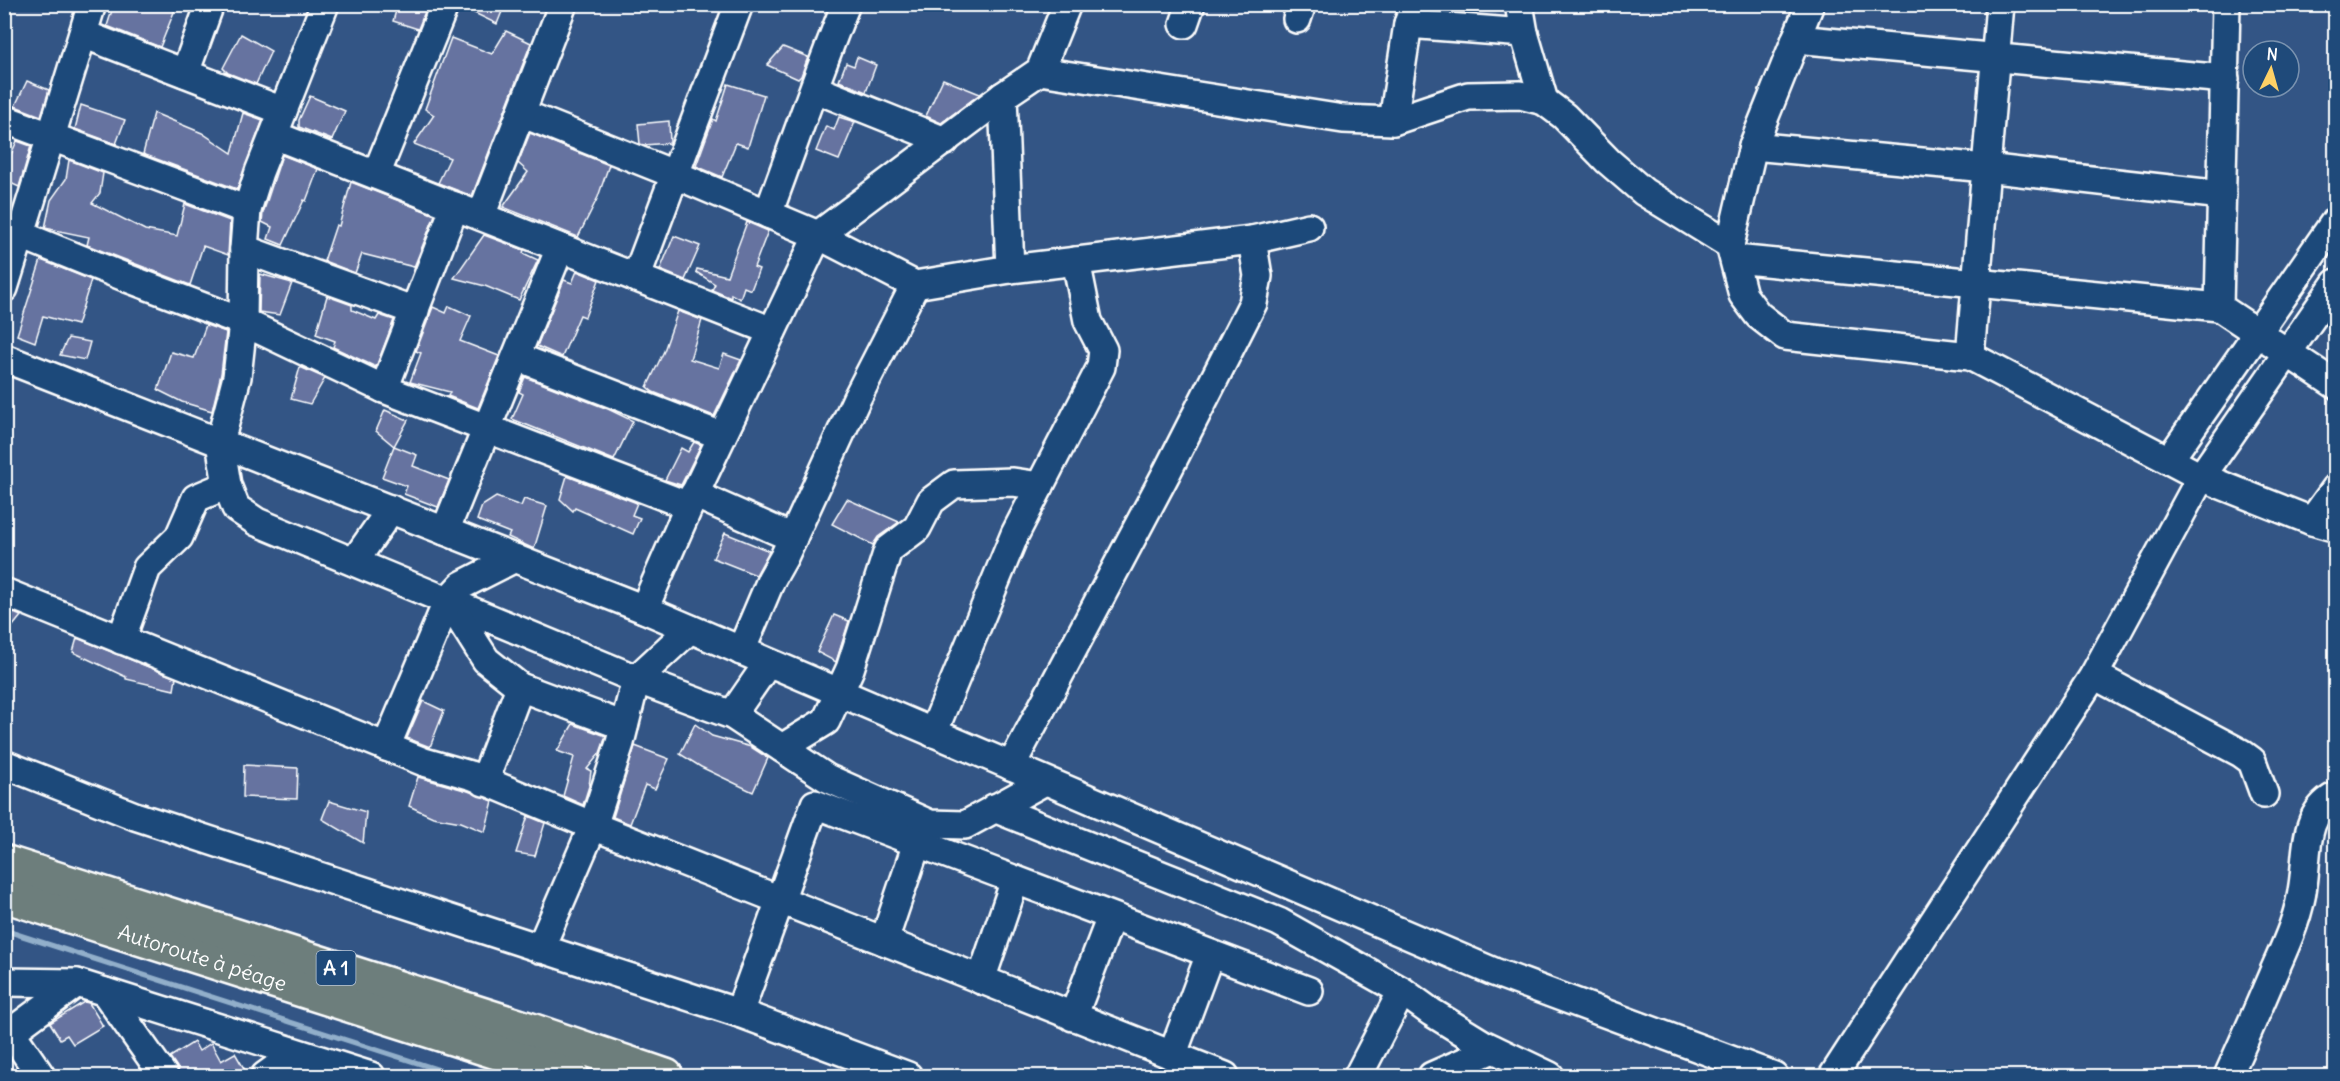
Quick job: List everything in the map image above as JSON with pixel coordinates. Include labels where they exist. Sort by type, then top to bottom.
[{"type":"highway","name":"A 1","points":[[4,862],[531,1030],[666,1077]]},
{"type":"highway","name":"Autoroute à péage","points":[[4,895],[572,1077]]},
{"type":"street","points":[[4,288],[13,232],[52,137],[92,4]]},
{"type":"street","points":[[185,73],[210,4]]},
{"type":"street","points":[[325,4],[278,123],[247,210],[243,249],[243,322],[237,377],[220,442],[227,485],[236,508],[257,522],[636,679],[732,715],[827,778],[930,824],[965,825],[1045,781]]},
{"type":"street","points":[[376,175],[445,4]]},
{"type":"street","points":[[481,216],[563,4]]},
{"type":"street","points":[[636,278],[739,4]]},
{"type":"street","points":[[768,214],[846,4]]},
{"type":"street","points":[[644,609],[692,500],[818,235],[1003,96],[1040,71],[1067,4]]},
{"type":"street","points":[[1519,4],[1524,33],[1544,101]]},
{"type":"street","points":[[1810,4],[1753,146],[1733,252],[1743,295],[1758,315],[1785,336],[1970,356],[2201,477],[2324,525],[2336,488]]},
{"type":"street","points":[[1970,356],[2000,4]]},
{"type":"street","points":[[2219,307],[2226,4]]},
{"type":"street","points":[[1393,121],[1412,14],[1524,33]]},
{"type":"street","points":[[83,34],[185,73],[376,175],[772,331]]},
{"type":"street","points":[[1796,39],[2224,79]]},
{"type":"street","points":[[1040,71],[1343,119],[1393,121],[1468,96],[1520,95],[1544,101],[1564,116],[1608,162],[1644,192],[1733,252],[1976,283],[2219,307],[2336,386]]},
{"type":"street","points":[[815,89],[945,141]]},
{"type":"street","points":[[1003,96],[1010,269]]},
{"type":"street","points":[[521,113],[818,235],[915,285],[1010,269],[1252,240],[1309,227]]},
{"type":"street","points":[[4,118],[247,210]]},
{"type":"street","points":[[1753,146],[1986,168],[2222,195]]},
{"type":"street","points":[[384,389],[455,206]]},
{"type":"street","points":[[2169,460],[2333,228]]},
{"type":"street","points":[[13,232],[243,322],[384,389],[488,429],[793,538]]},
{"type":"street","points":[[1011,766],[1168,470],[1253,303],[1257,276],[1252,240]]},
{"type":"street","points":[[446,531],[560,248]]},
{"type":"street","points":[[243,249],[415,311]]},
{"type":"street","points":[[933,733],[1015,534],[1101,367],[1103,350],[1088,321],[1076,261]]},
{"type":"street","points":[[1833,1077],[2094,675],[2201,477],[2336,284]]},
{"type":"street","points":[[741,651],[771,580],[793,538],[857,398],[915,285]]},
{"type":"street","points":[[518,357],[722,436]]},
{"type":"street","points":[[4,358],[644,609],[1494,972],[1774,1077]]},
{"type":"street","points":[[782,748],[826,721],[850,669],[888,550],[917,528],[931,501],[954,484],[1013,482],[1040,486]]},
{"type":"street","points":[[121,639],[147,568],[179,537],[196,498],[227,485]]},
{"type":"street","points":[[354,562],[391,509]]},
{"type":"street","points":[[386,747],[448,600],[462,585],[515,558]]},
{"type":"street","points":[[4,592],[386,747],[424,762],[473,776],[1224,1077]]},
{"type":"street","points":[[448,600],[486,660],[520,687],[624,726]]},
{"type":"street","points":[[540,949],[593,826],[636,679],[690,629]]},
{"type":"street","points":[[732,715],[768,663]]},
{"type":"street","points":[[2094,675],[2241,753],[2252,761],[2264,794]]},
{"type":"street","points":[[484,782],[520,687]]},
{"type":"street","points":[[4,764],[135,816],[739,1013],[908,1077]]},
{"type":"street","points":[[2228,1077],[2295,923],[2303,886],[2306,844],[2311,820],[2320,808],[2336,796]]},
{"type":"street","points":[[739,1013],[815,804],[1309,991]]},
{"type":"street","points":[[994,808],[1279,922],[1402,991],[1431,1012],[1492,1049],[1550,1077]]},
{"type":"street","points":[[884,941],[917,843]]},
{"type":"street","points":[[981,980],[1015,880]]},
{"type":"street","points":[[1073,1017],[1112,917]]},
{"type":"street","points":[[1172,1056],[1210,954]]},
{"type":"street","points":[[4,982],[77,983],[371,1077]]},
{"type":"street","points":[[41,1077],[8,1031],[77,983]]},
{"type":"street","points":[[1358,1077],[1402,991]]},
{"type":"street","points":[[105,992],[164,1077]]},
{"type":"street","points":[[1432,1077],[1492,1049]]},
{"type":"street","points":[[1478,1077],[1492,1049]]},
{"type":"street","points":[[264,1077],[282,1066],[289,1069],[294,1077]]},
{"type":"building","points":[[114,4],[164,4],[176,7],[160,47],[107,26]]},
{"type":"building","points":[[398,4],[428,4],[418,29],[393,21]]},
{"type":"building","points":[[460,4],[505,4],[497,24]]},
{"type":"building","points":[[506,31],[531,43],[472,196],[438,183],[450,158],[414,144],[434,115],[425,109],[451,38],[492,54]]},
{"type":"building","points":[[241,34],[271,51],[256,84],[228,73],[223,68]]},
{"type":"building","points":[[783,47],[808,57],[798,79],[767,65]]},
{"type":"building","points":[[857,57],[876,65],[866,92],[839,81],[846,63],[854,66]]},
{"type":"building","points":[[943,79],[980,94],[941,123],[926,116]]},
{"type":"building","points":[[27,81],[49,90],[41,116],[15,106]]},
{"type":"building","points":[[728,84],[764,95],[748,147],[736,143],[722,177],[696,166],[713,119],[716,121]]},
{"type":"building","points":[[310,96],[345,111],[332,140],[299,127],[299,120]]},
{"type":"building","points":[[81,105],[125,120],[116,144],[75,129]]},
{"type":"building","points":[[154,113],[202,133],[232,153],[243,113],[263,120],[237,189],[143,154]]},
{"type":"building","points":[[839,117],[855,122],[839,160],[816,151],[826,126],[834,130]]},
{"type":"building","points":[[669,121],[670,143],[640,144],[638,124]]},
{"type":"building","points":[[530,133],[609,165],[598,197],[578,237],[503,207],[528,172],[518,163]]},
{"type":"building","points":[[17,141],[31,146],[19,187],[4,180],[4,170]]},
{"type":"building","points":[[282,155],[318,169],[306,201],[304,200],[283,245],[268,239],[272,227],[262,222]]},
{"type":"building","points":[[69,160],[103,173],[100,193],[92,203],[145,230],[177,236],[185,204],[230,221],[228,255],[203,246],[190,285],[87,245],[89,237],[45,228],[51,200],[66,179]]},
{"type":"building","points":[[351,182],[435,215],[414,267],[362,254],[355,273],[324,261],[336,225],[339,226]]},
{"type":"building","points":[[747,222],[768,231],[754,267],[759,269],[751,290],[744,287],[740,299],[731,294],[731,298],[712,290],[715,284],[696,272],[697,269],[727,276]]},
{"type":"building","points":[[484,235],[524,250],[523,253],[538,260],[519,300],[485,286],[454,278]]},
{"type":"building","points":[[674,236],[700,246],[685,280],[660,270]]},
{"type":"building","points":[[41,260],[91,280],[77,325],[43,316],[35,342],[17,335]]},
{"type":"building","points":[[577,271],[599,280],[585,317],[580,315],[562,357],[537,346],[564,280],[572,283]]},
{"type":"building","points":[[260,274],[292,283],[280,315],[259,312]]},
{"type":"building","points":[[327,296],[352,305],[352,310],[376,320],[379,315],[394,320],[376,367],[333,347],[335,341],[316,334]]},
{"type":"building","points":[[449,306],[471,316],[460,341],[499,356],[478,408],[448,396],[450,392],[410,382],[421,353],[416,351],[433,307],[446,313]]},
{"type":"building","points":[[678,311],[702,320],[690,359],[719,368],[724,354],[741,360],[714,416],[653,392],[647,387],[664,351]]},
{"type":"building","points":[[206,325],[226,332],[221,374],[212,411],[182,402],[158,390],[171,352],[194,358]]},
{"type":"building","points":[[68,338],[90,342],[85,360],[60,355]]},
{"type":"building","points":[[300,367],[325,378],[310,404],[291,399]]},
{"type":"building","points":[[525,377],[633,421],[614,460],[512,419],[523,394],[519,392]]},
{"type":"building","points":[[385,410],[408,420],[394,446],[376,431]]},
{"type":"building","points":[[694,442],[701,445],[681,485],[665,480],[681,448],[688,452]]},
{"type":"building","points":[[394,446],[417,455],[413,466],[449,480],[438,507],[404,494],[407,486],[382,477]]},
{"type":"building","points":[[567,476],[637,503],[632,515],[640,518],[633,534],[575,508],[573,511],[560,499]]},
{"type":"building","points":[[496,497],[521,506],[524,499],[547,506],[534,549],[508,537],[510,533],[477,520],[482,506]]},
{"type":"building","points":[[847,499],[899,522],[878,537],[873,545],[832,524]]},
{"type":"building","points":[[725,533],[769,551],[756,575],[713,558]]},
{"type":"building","points":[[4,609],[21,616],[4,637]]},
{"type":"building","points":[[834,615],[849,621],[836,662],[817,652]]},
{"type":"building","points":[[77,638],[176,678],[174,690],[126,679],[73,652]]},
{"type":"building","points":[[423,701],[444,711],[430,747],[407,738]]},
{"type":"building","points":[[573,724],[606,736],[600,753],[587,769],[591,771],[583,805],[563,796],[574,757],[557,751]]},
{"type":"building","points":[[695,724],[712,736],[751,747],[768,758],[753,792],[701,767],[680,754]]},
{"type":"building","points":[[635,746],[669,759],[655,789],[645,785],[630,824],[613,817]]},
{"type":"building","points":[[244,765],[298,768],[297,799],[243,797]]},
{"type":"building","points":[[418,777],[468,791],[493,801],[485,832],[461,822],[433,817],[409,806]]},
{"type":"building","points":[[329,801],[366,812],[363,843],[322,819]]},
{"type":"building","points":[[528,816],[545,823],[535,856],[516,853]]},
{"type":"building","points":[[84,1002],[89,1003],[103,1026],[73,1044],[67,1035],[60,1039],[50,1023]]},
{"type":"building","points":[[194,1042],[199,1051],[211,1043],[221,1061],[235,1053],[249,1077],[179,1077],[177,1067],[170,1057]]},
{"type":"waterway","points":[[4,930],[458,1076]]}]
